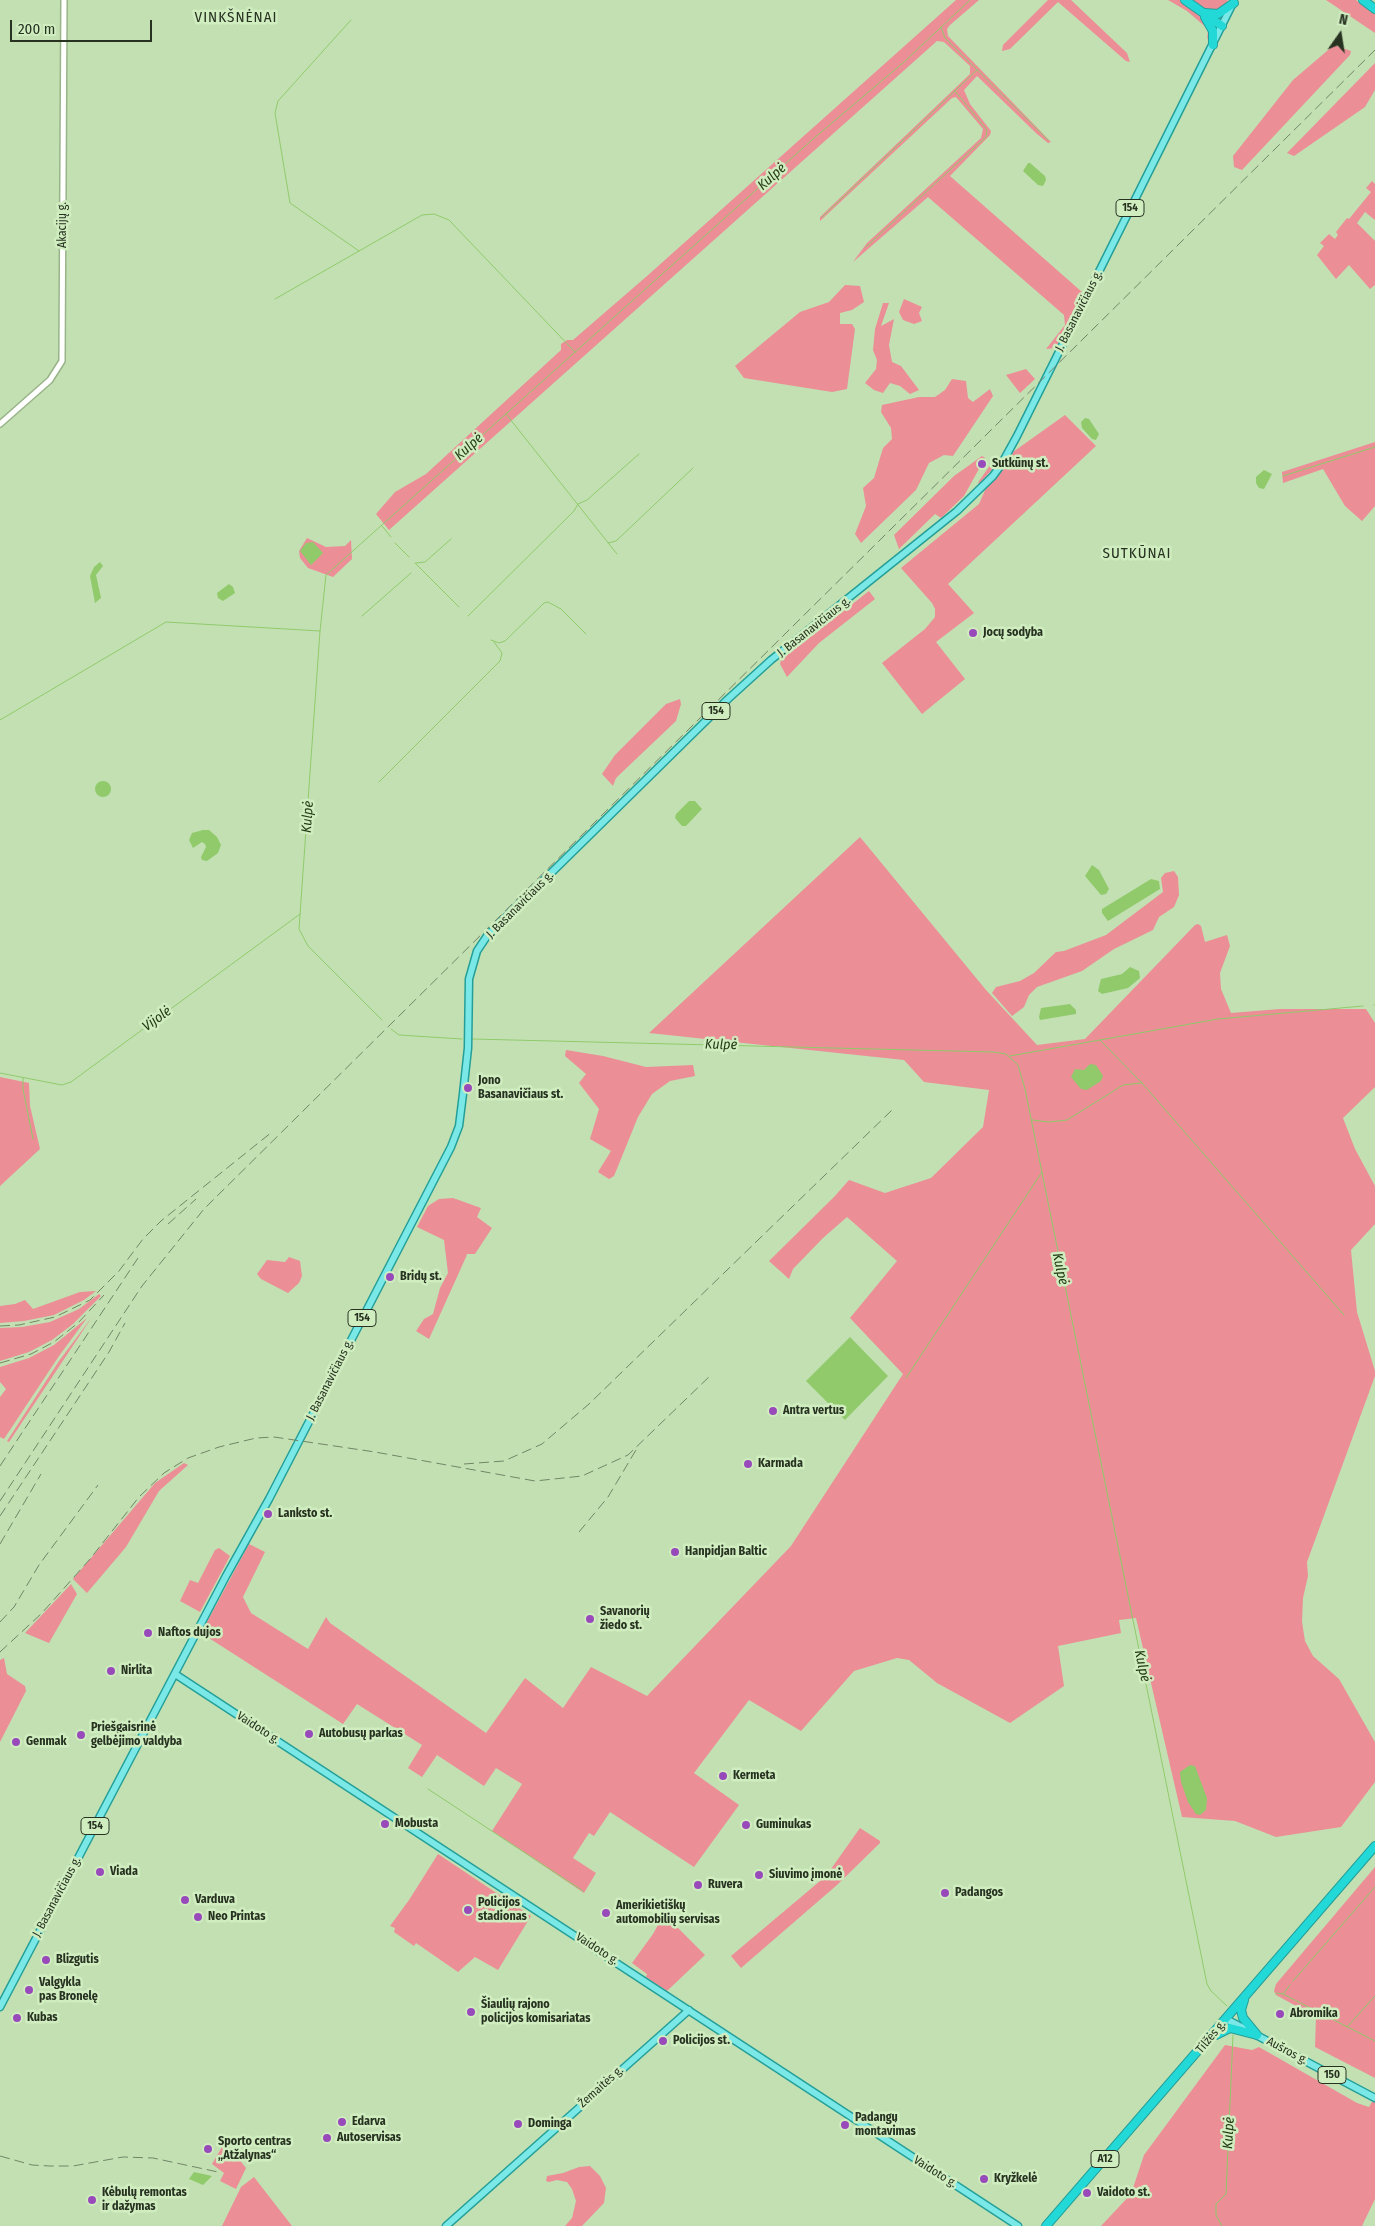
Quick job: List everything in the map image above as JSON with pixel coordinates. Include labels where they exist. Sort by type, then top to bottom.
[{"type":"highway","points":[[1185,0],[1222,26]]},
{"type":"highway","points":[[1363,0],[1375,9]]},
{"type":"highway","points":[[1203,13],[1218,14],[1234,1]]},
{"type":"highway","points":[[1203,13],[1211,26],[1213,44]]},
{"type":"highway","name":"Tilžės g.","points":[[1046,2226],[1211,2038],[1375,1846]]},
{"type":"highway","points":[[1245,1998],[1241,2010],[1243,2018],[1257,2035]]},
{"type":"highway","points":[[1211,2038],[1230,2028],[1257,2035]]},
{"type":"main road","name":"J. Basanavičiaus g.","points":[[0,2007],[451,1148],[459,1126],[468,1048],[469,979],[477,951],[487,936],[728,699],[771,660],[957,511],[993,476],[1017,436],[1234,1]]},
{"type":"main road","name":"Vaidoto g.","points":[[175,1674],[1018,2226]]},
{"type":"main road","name":"Žemaitės g.","points":[[446,2226],[689,2010]]},
{"type":"main road","name":"Aušros g.","points":[[1226,2019],[1375,2098]]},
{"type":"street","name":"Akacijų g.","points":[[0,424],[50,380],[62,361],[64,0]]},
{"type":"shaded area","points":[[956,0],[979,0],[950,25],[947,29],[948,36],[1051,142],[1048,143],[1037,134],[977,76],[964,90],[970,104],[991,131],[990,135],[950,176],[1082,292],[1056,348],[1046,349],[1065,325],[1064,315],[928,197],[853,262],[867,243],[981,138],[983,129],[956,97],[952,98],[820,221],[820,217],[970,74],[970,66],[944,42],[937,41],[389,530],[376,514],[395,492],[426,474],[561,350],[561,344],[567,340],[573,340],[647,276]]},
{"type":"shaded area","points":[[1048,0],[1071,0],[1127,53],[1130,62],[1126,61],[1058,2],[1010,49],[1002,51],[1003,45]]},
{"type":"shaded area","points":[[1168,0],[1180,0],[1203,18],[1210,33],[1207,40],[1208,29],[1187,11]]},
{"type":"shaded area","points":[[1191,0],[1228,0],[1225,6],[1217,12],[1207,11]]},
{"type":"shaded area","points":[[1326,0],[1356,0],[1375,14],[1375,33]]},
{"type":"shaded area","points":[[1334,45],[1351,51],[1350,55],[1242,170],[1234,167],[1233,156],[1293,80]]},
{"type":"shaded area","points":[[1375,63],[1375,90],[1365,107],[1294,156],[1287,153]]},
{"type":"shaded area","points":[[1028,163],[1045,176],[1046,180],[1043,186],[1038,185],[1023,171]]},
{"type":"shaded area","points":[[1372,181],[1375,184],[1375,220],[1365,212],[1357,223],[1375,241],[1375,285],[1370,289],[1349,265],[1336,279],[1317,255],[1324,246],[1320,243],[1329,234],[1335,239],[1338,235],[1336,232],[1371,192],[1366,188]]},
{"type":"shaded area","points":[[845,285],[860,286],[864,302],[852,310],[840,313],[840,324],[852,324],[855,329],[847,389],[832,392],[744,378],[735,366],[800,312],[829,302]]},
{"type":"shaded area","points":[[904,299],[922,307],[919,313],[922,321],[914,324],[903,320],[899,312]]},
{"type":"shaded area","points":[[883,303],[889,303],[881,326],[894,319],[889,345],[892,362],[901,366],[919,390],[910,394],[900,386],[890,383],[883,393],[874,390],[865,383],[876,369],[877,360],[873,350],[875,329]]},
{"type":"shaded area","points":[[1026,369],[1035,379],[1020,393],[1006,375]]},
{"type":"shaded area","points":[[952,379],[966,381],[968,398],[973,402],[990,389],[993,396],[953,456],[944,455],[929,463],[916,490],[861,543],[855,534],[866,506],[863,488],[874,478],[883,448],[892,439],[891,428],[881,412],[882,405],[919,397],[935,397],[945,390]]},
{"type":"shaded area","points":[[1065,415],[1096,446],[948,584],[974,613],[936,642],[965,679],[922,714],[882,663],[925,629],[935,617],[935,609],[932,603],[901,568],[979,504],[986,488],[1008,462],[1013,452]]},
{"type":"shaded area","points":[[1085,418],[1089,419],[1099,434],[1096,440],[1092,439],[1082,428],[1081,422]]},
{"type":"shaded area","points":[[1375,442],[1375,506],[1362,521],[1345,506],[1323,469],[1283,483],[1282,472]]},
{"type":"shaded area","points":[[982,456],[985,458],[964,496],[941,518],[935,514],[899,549],[894,535],[954,476]]},
{"type":"shaded area","points":[[996,457],[1000,461],[978,485],[979,481]]},
{"type":"shaded area","points":[[1264,470],[1272,474],[1264,489],[1259,488],[1256,483],[1256,477]]},
{"type":"shaded area","points":[[307,538],[326,547],[345,546],[351,540],[352,559],[333,577],[308,568],[300,558],[299,551]]},
{"type":"shaded area","points":[[313,542],[323,553],[311,565],[300,551],[306,543]]},
{"type":"shaded area","points":[[100,562],[103,566],[96,575],[101,598],[95,603],[90,576],[94,567]]},
{"type":"shaded area","points":[[229,584],[233,587],[235,593],[223,601],[218,598],[217,593]]},
{"type":"shaded area","points":[[869,591],[875,599],[819,643],[787,677],[780,664],[781,660]]},
{"type":"shaded area","points":[[680,699],[681,704],[676,721],[616,778],[613,786],[602,774],[615,755],[666,704]]},
{"type":"shaded area","points":[[103,781],[109,783],[111,789],[109,795],[103,797],[97,795],[95,789],[97,783]]},
{"type":"shaded area","points":[[689,801],[695,801],[702,809],[686,826],[682,826],[675,818],[676,814]]},
{"type":"shaded area","points":[[209,830],[217,837],[221,845],[218,853],[207,861],[202,860],[201,857],[206,847],[205,844],[202,842],[193,848],[189,840],[192,833]]},
{"type":"shaded area","points":[[860,837],[986,990],[1037,1045],[1085,1039],[1198,924],[1201,926],[1205,942],[1227,935],[1230,946],[1220,973],[1221,989],[1231,1013],[1280,1009],[1366,1009],[1375,1023],[1375,1087],[1343,1118],[1355,1149],[1375,1186],[1375,1224],[1351,1250],[1357,1312],[1375,1376],[1307,1562],[1308,1576],[1303,1598],[1302,1622],[1305,1641],[1313,1656],[1339,1679],[1375,1742],[1375,1782],[1341,1827],[1276,1837],[1235,1821],[1182,1817],[1136,1618],[1119,1620],[1121,1633],[1058,1646],[1064,1686],[1010,1723],[937,1683],[909,1660],[897,1658],[854,1671],[801,1731],[749,1700],[694,1773],[739,1805],[694,1867],[610,1812],[594,1836],[589,1833],[573,1858],[596,1873],[584,1893],[492,1831],[522,1784],[496,1768],[484,1786],[437,1755],[422,1777],[408,1768],[422,1745],[357,1704],[343,1724],[201,1633],[249,1544],[265,1552],[243,1597],[251,1613],[308,1649],[326,1617],[330,1623],[486,1733],[525,1678],[563,1708],[591,1667],[647,1696],[791,1546],[903,1374],[850,1318],[897,1261],[847,1217],[823,1238],[793,1269],[789,1279],[769,1261],[849,1180],[885,1193],[931,1178],[983,1127],[989,1090],[924,1082],[904,1060],[649,1033]]},
{"type":"shaded area","points":[[1092,865],[1099,870],[1109,889],[1106,894],[1101,895],[1085,876]]},
{"type":"shaded area","points":[[1174,871],[1178,877],[1179,895],[1174,907],[1159,917],[1153,930],[1114,949],[1082,971],[1037,987],[1029,995],[1024,1007],[1012,1016],[992,993],[996,987],[1020,981],[1034,973],[1056,952],[1064,951],[1106,935],[1163,892],[1161,878],[1165,873]]},
{"type":"shaded area","points":[[1151,879],[1159,881],[1160,889],[1108,921],[1102,913],[1102,909]]},
{"type":"shaded area","points":[[1130,967],[1139,971],[1140,978],[1128,988],[1102,994],[1098,991],[1101,979],[1122,974]]},
{"type":"shaded area","points":[[1070,1004],[1076,1010],[1076,1014],[1040,1020],[1041,1008]]},
{"type":"shaded area","points":[[566,1050],[603,1056],[646,1067],[693,1065],[695,1076],[670,1081],[652,1094],[638,1117],[614,1176],[609,1179],[598,1172],[611,1151],[590,1139],[599,1109],[579,1083],[586,1074],[565,1056]]},
{"type":"shaded area","points":[[1090,1064],[1096,1065],[1103,1076],[1101,1081],[1087,1090],[1081,1089],[1071,1077],[1075,1069],[1084,1070]]},
{"type":"shaded area","points":[[0,1077],[29,1083],[30,1106],[40,1149],[0,1186]]},
{"type":"shaded area","points":[[453,1198],[481,1208],[477,1217],[492,1228],[475,1254],[467,1254],[429,1339],[416,1331],[424,1319],[433,1314],[440,1288],[448,1273],[444,1240],[417,1227],[428,1206],[439,1199]]},
{"type":"shaded area","points":[[289,1257],[300,1261],[302,1276],[299,1283],[288,1293],[261,1279],[257,1274],[267,1260],[285,1262]]},
{"type":"shaded area","points":[[96,1291],[84,1300],[54,1315],[24,1321],[0,1323],[0,1306],[15,1304],[25,1300],[33,1309],[80,1292]]},
{"type":"shaded area","points":[[99,1294],[101,1296],[73,1324],[52,1340],[29,1352],[0,1361],[0,1328],[22,1327],[50,1322],[79,1309]]},
{"type":"shaded area","points":[[92,1317],[9,1442],[7,1441],[59,1361]]},
{"type":"shaded area","points":[[87,1318],[59,1356],[4,1439],[0,1437],[0,1397],[6,1389],[0,1382],[0,1367],[29,1358],[54,1345]]},
{"type":"shaded area","points":[[850,1337],[888,1376],[845,1420],[806,1381]]},
{"type":"shaded area","points":[[184,1463],[188,1465],[159,1491],[126,1547],[87,1593],[73,1579],[155,1483]]},
{"type":"shaded area","points":[[219,1548],[230,1556],[200,1612],[180,1601],[190,1580],[198,1583],[215,1550]]},
{"type":"shaded area","points":[[71,1584],[77,1594],[49,1643],[25,1633]]},
{"type":"shaded area","points":[[4,1658],[7,1674],[25,1686],[26,1691],[0,1742],[0,1660]]},
{"type":"shaded area","points":[[1190,1765],[1195,1766],[1207,1798],[1206,1810],[1200,1815],[1196,1814],[1188,1802],[1181,1782],[1180,1772]]},
{"type":"shaded area","points":[[860,1828],[880,1841],[880,1843],[837,1885],[741,1968],[731,1956],[826,1876]]},
{"type":"shaded area","points":[[438,1854],[531,1916],[498,1970],[475,1957],[458,1972],[416,1943],[414,1946],[394,1932],[395,1928],[390,1926]]},
{"type":"shaded area","points":[[1375,1867],[1375,2078],[1315,2047],[1316,2017],[1276,1995],[1274,1991],[1276,1984]]},
{"type":"shaded area","points":[[664,1914],[705,1955],[667,1991],[646,1977],[647,1974],[632,1963],[653,1934]]},
{"type":"shaded area","points":[[1225,2045],[1252,2050],[1259,2047],[1357,2103],[1369,2107],[1373,2100],[1375,2101],[1375,2199],[1362,2226],[1101,2226],[1131,2194],[1144,2155]]},
{"type":"shaded area","points":[[225,2142],[246,2168],[236,2189],[220,2181],[224,2173],[212,2164]]},
{"type":"shaded area","points":[[590,2166],[600,2176],[606,2188],[604,2203],[582,2226],[565,2226],[572,2218],[576,2201],[572,2189],[567,2182],[557,2180],[546,2181],[547,2176],[579,2167]]},
{"type":"shaded area","points":[[194,2172],[212,2176],[203,2185],[189,2179]]},
{"type":"shaded area","points":[[254,2177],[292,2226],[222,2226],[241,2187]]},
{"type":"waterway","name":"Kulpė","points":[[382,1020],[308,946],[299,929],[320,631],[326,575],[813,139],[904,62],[970,0]]},
{"type":"waterway","points":[[351,20],[278,101],[275,113],[290,203],[359,251]]},
{"type":"waterway","points":[[941,27],[945,38],[1048,140]]},
{"type":"waterway","points":[[822,217],[977,70]]},
{"type":"waterway","points":[[866,247],[986,137],[987,130],[955,91]]},
{"type":"waterway","points":[[275,299],[422,215],[434,214],[449,220],[575,352]]},
{"type":"waterway","points":[[506,414],[617,554]]},
{"type":"waterway","points":[[1283,476],[1375,447]]},
{"type":"waterway","points":[[468,616],[574,511],[578,504],[587,500],[639,454]]},
{"type":"waterway","points":[[608,543],[616,541],[693,468]]},
{"type":"waterway","points":[[382,526],[391,537]]},
{"type":"waterway","points":[[416,563],[425,562],[451,539]]},
{"type":"waterway","points":[[395,543],[409,557]]},
{"type":"waterway","points":[[415,563],[459,607]]},
{"type":"waterway","points":[[362,616],[411,573]]},
{"type":"waterway","points":[[491,640],[499,643],[505,641],[544,603],[548,602],[561,609],[586,634]]},
{"type":"waterway","points":[[0,720],[166,622],[320,631]]},
{"type":"waterway","points":[[379,782],[500,661],[502,653],[494,642]]},
{"type":"waterway","name":"Vijolė","points":[[0,1073],[62,1085],[71,1082],[300,914]]},
{"type":"waterway","points":[[1010,1056],[1218,1019],[1363,1006]]},
{"type":"waterway","name":"Kulpė","points":[[391,1029],[399,1035],[462,1039]]},
{"type":"waterway","name":"Kulpė","points":[[472,1039],[993,1052],[1006,1054],[1018,1065],[1025,1089],[1207,1984],[1211,1991],[1227,2006]]},
{"type":"waterway","points":[[1100,1040],[1142,1083],[1344,1315]]},
{"type":"waterway","points":[[23,1078],[23,1089],[33,1139]]},
{"type":"waterway","points":[[1032,1120],[1049,1122],[1067,1120],[1123,1085],[1142,1083]]},
{"type":"waterway","points":[[906,1378],[1042,1172]]},
{"type":"waterway","points":[[428,1789],[583,1891]]},
{"type":"waterway","points":[[1293,1981],[1375,1887]]},
{"type":"waterway","points":[[1276,1993],[1283,1994],[1290,1985]]},
{"type":"waterway","points":[[1283,1994],[1375,2041]]},
{"type":"waterway","points":[[1347,2027],[1375,1996]]},
{"type":"waterway","name":"Kulpė","points":[[1222,2226],[1216,2215],[1216,2204],[1226,2194],[1233,2035]]},
{"type":"railway","points":[[0,1501],[142,1286],[204,1209],[1375,50]]},
{"type":"railway","points":[[464,1464],[504,1461],[542,1444],[589,1404],[892,1110]]},
{"type":"railway","points":[[0,1326],[19,1325],[55,1317],[90,1300],[119,1271],[143,1239],[161,1221],[272,1132]]},
{"type":"railway","points":[[168,1224],[196,1199]]},
{"type":"railway","points":[[0,1466],[138,1258]]},
{"type":"railway","points":[[0,1363],[31,1354],[54,1342],[78,1323],[104,1295]]},
{"type":"railway","points":[[0,1516],[109,1352],[125,1323]]},
{"type":"railway","points":[[0,1652],[42,1613],[90,1559],[139,1497],[164,1473],[188,1458],[219,1447],[256,1438],[274,1437],[375,1452],[535,1481],[582,1476],[628,1455],[712,1374]]},
{"type":"railway","points":[[579,1532],[608,1497],[636,1450]]},
{"type":"railway","points":[[0,1544],[41,1474]]},
{"type":"railway","points":[[0,1622],[14,1607],[39,1565],[98,1485]]},
{"type":"railway","points":[[0,2156],[32,2165],[50,2166],[73,2166],[123,2157],[153,2158],[218,2172]]},
{"type":"place","name":"Sutkūnų st.","points":[[982,464]]},
{"type":"place","name":"Jocų sodyba","points":[[973,633]]},
{"type":"place","name":"Jono Basanavičiaus st.","points":[[468,1088]]},
{"type":"place","name":"Bridų st.","points":[[390,1277]]},
{"type":"place","name":"Antra vertus","points":[[773,1411]]},
{"type":"place","name":"Karmada","points":[[748,1464]]},
{"type":"place","name":"Lanksto st.","points":[[268,1514]]},
{"type":"place","name":"Hanpidjan Baltic","points":[[675,1552]]},
{"type":"place","name":"Savanorių žiedo st.","points":[[590,1619]]},
{"type":"place","name":"Naftos dujos","points":[[148,1633]]},
{"type":"place","name":"Nirlita","points":[[111,1671]]},
{"type":"place","name":"Autobusų parkas","points":[[309,1734]]},
{"type":"place","name":"Priešgaisrinė gelbėjimo valdyba","points":[[81,1735]]},
{"type":"place","name":"Genmak","points":[[16,1742]]},
{"type":"place","name":"Kermeta","points":[[723,1776]]},
{"type":"place","name":"Mobusta","points":[[385,1824]]},
{"type":"place","name":"Guminukas","points":[[746,1825]]},
{"type":"place","name":"Viada","points":[[100,1872]]},
{"type":"place","name":"Siuvimo įmonė","points":[[759,1875]]},
{"type":"place","name":"Ruvera","points":[[698,1885]]},
{"type":"place","name":"Padangos","points":[[945,1893]]},
{"type":"place","name":"Varduva","points":[[185,1900]]},
{"type":"place","name":"Policijos stadionas","points":[[468,1910]]},
{"type":"place","name":"Amerikietiškų automobilių servisas","points":[[606,1913]]},
{"type":"place","name":"Neo Printas","points":[[198,1917]]},
{"type":"place","name":"Blizgutis","points":[[46,1960]]},
{"type":"place","name":"Valgykla pas Bronelę","points":[[29,1990]]},
{"type":"place","name":"Šiaulių rajono policijos komisariatas","points":[[471,2012]]},
{"type":"place","name":"Abromika","points":[[1280,2014]]},
{"type":"place","name":"Kubas","points":[[17,2018]]},
{"type":"place","name":"Policijos st.","points":[[663,2041]]},
{"type":"place","name":"Edarva","points":[[342,2122]]},
{"type":"place","name":"Dominga","points":[[518,2124]]},
{"type":"place","name":"Padangų montavimas","points":[[845,2125]]},
{"type":"place","name":"Autoservisas","points":[[327,2138]]},
{"type":"place","name":"Sporto centras „Atžalynas“","points":[[208,2149]]},
{"type":"place","name":"Kryžkelė","points":[[984,2179]]},
{"type":"place","name":"Vaidoto st.","points":[[1087,2193]]},
{"type":"place","name":"Kėbulų remontas ir dažymas","points":[[92,2200]]},
{"type":"district","name":"VINKŠNĖNAI","points":[[236,18]]},
{"type":"district","name":"SUTKŪNAI","points":[[1137,554]]}]
